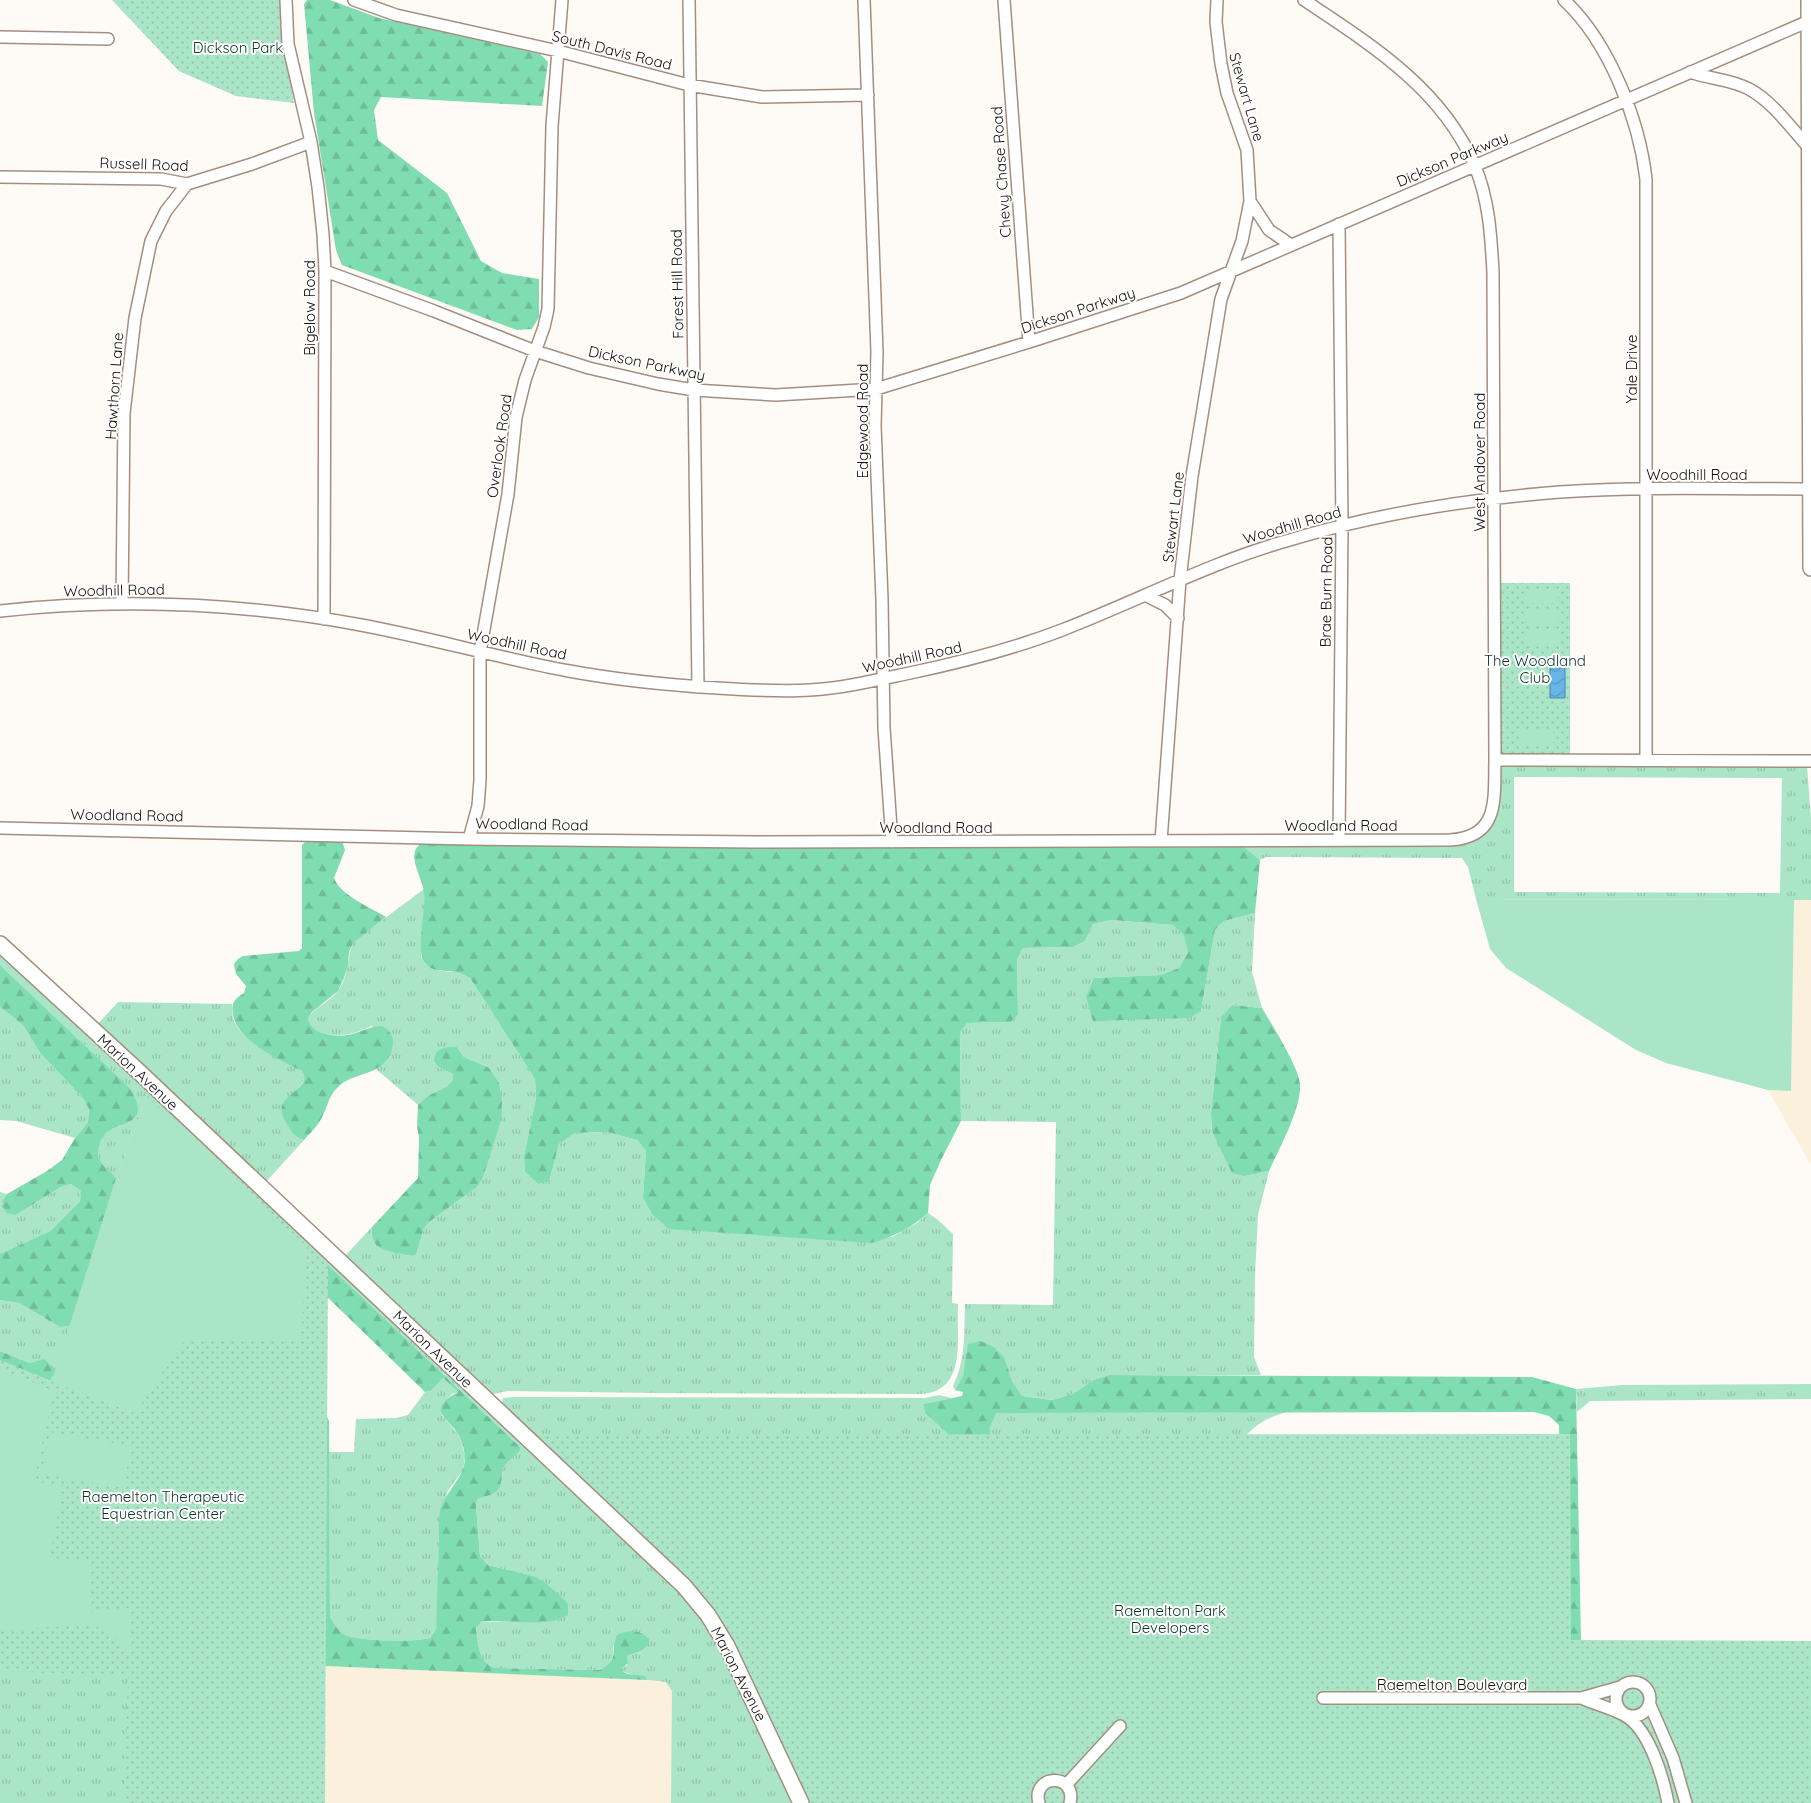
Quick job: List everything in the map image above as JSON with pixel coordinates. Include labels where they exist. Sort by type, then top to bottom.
[{"type":"street","name":"Bigelow Road","points":[[286,0],[288,44],[311,142],[321,205],[325,271],[324,619]]},
{"type":"street","name":"South Davis Road","points":[[354,0],[396,15],[558,52],[689,85],[762,97],[868,95]]},
{"type":"street","name":"Overlook Road","points":[[469,838],[478,806],[480,780],[480,652],[508,494],[516,416],[525,380],[548,309],[551,134],[562,0]]},
{"type":"street","name":"Forest Hill Road","points":[[689,0],[698,687]]},
{"type":"street","name":"Edgewood Road","points":[[864,0],[877,352],[876,426],[884,728],[892,842]]},
{"type":"street","name":"Chevy Chase Road","points":[[1004,0],[1029,342]]},
{"type":"street","name":"Stewart Lane","points":[[1161,842],[1180,580],[1200,426],[1221,299],[1229,272],[1242,241],[1250,201],[1247,150],[1227,93],[1221,64],[1217,30],[1217,0]]},
{"type":"street","name":"West Andover Road","points":[[1304,0],[1374,47],[1410,77],[1448,121],[1475,165],[1486,208],[1494,272],[1495,760]]},
{"type":"street","name":"Yale Drive","points":[[1564,0],[1589,28],[1609,60],[1620,83],[1640,142],[1646,179],[1646,760]]},
{"type":"street","points":[[1809,0],[1811,568]]},
{"type":"street","name":"Dickson Parkway","points":[[325,271],[535,351],[589,368],[658,384],[694,390],[776,395],[876,389],[1181,293],[1809,20]]},
{"type":"street","points":[[0,37],[108,39]]},
{"type":"street","points":[[1690,72],[1705,78],[1736,83],[1749,89],[1772,107],[1810,148]]},
{"type":"street","name":"Russell Road","points":[[0,177],[161,179],[187,184],[252,164],[311,142]]},
{"type":"street","name":"Hawthorn Lane","points":[[122,604],[124,413],[134,318],[151,241],[166,211],[187,184]]},
{"type":"street","name":"Stewart Lane","points":[[1250,201],[1269,230],[1290,244]]},
{"type":"street","name":"Brae Burn Road","points":[[1339,224],[1342,526],[1339,840]]},
{"type":"street","name":"Woodhill Road","points":[[0,611],[122,604],[172,604],[240,609],[324,619],[374,628],[480,652],[608,677],[698,687],[799,691],[833,688],[884,679],[962,662],[1067,628],[1250,552],[1342,526],[1440,506],[1493,498],[1566,492],[1646,489],[1811,489]]},
{"type":"street","points":[[1145,594],[1165,605],[1178,618]]},
{"type":"street","points":[[1495,760],[1811,761]]},
{"type":"street","name":"Woodland Road","points":[[0,828],[754,842],[1462,840],[1473,836],[1485,827],[1491,813],[1495,760]]},
{"type":"street","name":"Marion Avenue","points":[[0,944],[136,1069],[684,1586],[708,1615],[727,1646],[801,1803]]},
{"type":"street","points":[[1650,1705],[1642,1715],[1626,1716],[1621,1712],[1616,1703],[1620,1687],[1628,1682],[1642,1684],[1650,1696],[1650,1705],[1673,1758],[1686,1803]]},
{"type":"street","name":"Raemelton Boulevard","points":[[1323,1698],[1581,1698],[1620,1687]]},
{"type":"street","name":"Raemelton Boulevard","points":[[1581,1698],[1626,1716],[1637,1726],[1647,1741],[1659,1769],[1668,1803]]},
{"type":"street","points":[[1066,1785],[1120,1726]]},
{"type":"street","points":[[1039,1803],[1039,1790],[1046,1782],[1057,1780],[1066,1785],[1071,1793],[1070,1803]]},
{"type":"shaded area","points":[[1794,900],[1811,900],[1811,1165],[1768,1090],[1791,1091]]},
{"type":"shaded area","points":[[326,1666],[601,1677],[666,1682],[673,1691],[671,1803],[325,1803]]},
{"type":"green space","name":"Dickson Park","points":[[112,0],[282,0],[280,24],[294,103],[236,96],[179,71]]},
{"type":"green space","points":[[307,0],[330,0],[379,18],[540,54],[548,62],[542,106],[381,97],[374,110],[378,140],[447,193],[481,261],[502,273],[539,279],[539,317],[532,329],[517,330],[342,265],[336,250],[314,113],[304,4]]},
{"type":"green space","name":"The Woodland Club","points":[[1499,583],[1570,583],[1570,754],[1500,754]]},
{"type":"green space","points":[[1525,589],[1558,589],[1558,603],[1525,603]]},
{"type":"green space","points":[[1525,609],[1559,610],[1558,624],[1525,624]]},
{"type":"green space","points":[[1525,630],[1558,630],[1559,644],[1525,644]]},
{"type":"green space","points":[[1519,729],[1553,730],[1553,744],[1519,744]]},
{"type":"green space","points":[[1499,766],[1807,766],[1811,819],[1811,900],[1476,899],[1468,867],[1462,858],[1266,857],[1260,860],[1244,847],[1244,844],[1458,844],[1476,840],[1487,832],[1490,826],[1494,811]],"holes":[[[1514,777],[1782,778],[1780,893],[1514,892]]]},
{"type":"green space","points":[[307,840],[342,841],[345,850],[334,878],[349,896],[386,917],[353,943],[349,952],[344,978],[338,991],[312,1012],[308,1018],[310,1024],[319,1032],[339,1036],[382,1026],[387,1029],[393,1039],[393,1045],[390,1056],[384,1063],[369,1072],[344,1082],[334,1091],[319,1122],[304,1140],[292,1132],[282,1110],[282,1105],[285,1101],[304,1081],[302,1071],[272,1056],[251,1042],[236,1025],[232,1007],[236,999],[244,993],[246,986],[236,974],[234,964],[238,959],[243,956],[299,951],[302,948],[302,845]]},
{"type":"green space","points":[[422,843],[754,848],[1244,847],[1260,860],[1255,913],[1224,921],[1215,930],[1201,1011],[1188,1018],[1093,1021],[1086,997],[1094,978],[1160,975],[1179,968],[1188,952],[1184,935],[1173,925],[1111,920],[1093,924],[1085,941],[1073,947],[1023,948],[1017,960],[1018,1015],[1011,1022],[967,1023],[960,1032],[961,1121],[930,1185],[928,1213],[915,1224],[901,1232],[871,1243],[669,1229],[652,1214],[643,1197],[646,1151],[637,1140],[607,1132],[575,1133],[559,1144],[549,1182],[538,1184],[525,1172],[524,1156],[536,1098],[535,1079],[470,978],[456,972],[431,968],[424,962],[421,939],[424,893],[414,859],[417,847]]},
{"type":"green space","points":[[424,889],[425,906],[421,957],[425,964],[439,971],[456,972],[470,978],[535,1079],[536,1098],[524,1156],[525,1172],[538,1184],[549,1182],[559,1144],[575,1133],[607,1132],[637,1140],[646,1151],[643,1197],[892,1237],[917,1223],[928,1213],[953,1234],[952,1303],[958,1304],[958,1346],[953,1373],[947,1383],[937,1391],[922,1394],[508,1391],[488,1395],[343,1258],[372,1227],[373,1236],[380,1246],[392,1251],[416,1255],[424,1228],[429,1222],[477,1187],[501,1121],[473,1061],[464,1057],[457,1047],[434,1063],[453,1074],[453,1078],[448,1085],[430,1095],[418,1105],[376,1069],[387,1058],[372,1026],[343,1035],[330,1035],[313,1028],[308,1018],[334,996],[344,981],[353,942]]},
{"type":"green space","points":[[1476,899],[1794,900],[1791,1091],[1768,1090],[1666,1063],[1636,1050],[1506,968],[1490,949]]},
{"type":"green space","points":[[1255,913],[1252,972],[1262,1008],[1232,1005],[1221,1017],[1211,1113],[1212,1131],[1245,1176],[1269,1171],[1258,1215],[1255,1275],[1254,1357],[1261,1375],[1109,1375],[1093,1380],[1073,1394],[1052,1400],[1022,1396],[1012,1381],[1005,1359],[965,1365],[963,1376],[955,1390],[953,1386],[964,1346],[965,1304],[1053,1305],[1056,1122],[961,1121],[960,1032],[966,1023],[1011,1022],[1018,1015],[1017,960],[1023,948],[1073,947],[1085,941],[1093,924],[1111,920],[1173,925],[1185,935],[1188,952],[1179,968],[1160,975],[1094,978],[1201,1011],[1215,930],[1224,921]]},
{"type":"green space","points":[[0,951],[161,1099],[147,1097],[116,1179],[100,1161],[98,1149],[104,1135],[122,1125],[129,1087],[0,965]]},
{"type":"green space","points":[[0,965],[129,1087],[137,1102],[138,1112],[134,1118],[128,1123],[110,1130],[103,1136],[99,1146],[98,1154],[100,1161],[116,1179],[70,1326],[60,1327],[19,1303],[0,1300],[0,1254],[50,1231],[80,1201],[81,1191],[71,1184],[61,1187],[16,1215],[6,1213],[2,1201],[7,1194],[62,1160],[75,1138],[88,1122],[89,1109],[82,1097],[40,1053],[23,1025],[0,1007]]},
{"type":"green space","points":[[118,1002],[232,1004],[234,1021],[247,1038],[274,1057],[302,1071],[304,1079],[296,1091],[300,1138],[304,1140],[264,1184],[96,1026]]},
{"type":"green space","points":[[1232,1005],[1262,1008],[1295,1067],[1300,1084],[1300,1093],[1294,1116],[1269,1171],[1245,1176],[1232,1173],[1212,1131],[1211,1113],[1221,1017]]},
{"type":"green space","points":[[0,1007],[23,1025],[40,1053],[82,1097],[89,1109],[88,1122],[75,1138],[16,1121],[0,1120]]},
{"type":"green space","points":[[457,1047],[464,1057],[489,1068],[499,1083],[502,1102],[501,1121],[483,1177],[477,1187],[429,1222],[424,1228],[416,1255],[389,1251],[376,1245],[372,1236],[372,1227],[418,1178],[418,1105],[451,1082],[453,1074],[440,1068],[434,1059],[439,1050]]},
{"type":"green space","name":"Raemelton Therapeutic Equestrian Center","points":[[150,1089],[332,1260],[328,1265],[325,1803],[124,1803],[128,1676],[0,1671],[0,1360],[52,1381],[116,1179]]},
{"type":"green space","points":[[147,1097],[307,1247],[301,1339],[183,1342],[135,1413],[52,1382],[116,1179]]},
{"type":"green space","points":[[71,1184],[81,1191],[80,1201],[50,1231],[0,1254],[0,1192],[7,1194],[2,1201],[16,1215],[61,1187]]},
{"type":"green space","points":[[332,1260],[667,1577],[714,1632],[794,1803],[671,1803],[672,1691],[666,1682],[647,1680],[622,1671],[623,1667],[627,1665],[627,1656],[642,1651],[613,1646],[611,1661],[600,1670],[494,1668],[484,1660],[480,1651],[476,1627],[481,1622],[549,1620],[565,1600],[534,1576],[488,1565],[480,1556],[477,1500],[498,1490],[501,1485],[502,1472],[505,1465],[521,1448],[328,1265]]},
{"type":"green space","points":[[328,1265],[521,1448],[503,1469],[501,1485],[498,1490],[477,1500],[480,1556],[488,1565],[534,1576],[543,1581],[565,1600],[568,1605],[568,1615],[559,1619],[538,1622],[481,1622],[476,1628],[480,1651],[484,1660],[494,1668],[600,1670],[612,1658],[617,1635],[633,1631],[642,1633],[649,1639],[649,1644],[641,1651],[627,1656],[628,1663],[623,1667],[622,1671],[628,1674],[645,1676],[647,1680],[326,1666],[315,1660],[327,1417],[329,1421],[330,1617],[342,1633],[349,1636],[371,1640],[412,1640],[430,1638],[436,1629],[440,1511],[442,1504],[464,1467],[465,1460],[460,1437],[442,1414],[441,1409],[442,1404],[448,1398],[458,1392],[443,1378],[431,1391],[425,1392],[319,1289]]},
{"type":"green space","points":[[0,1300],[19,1303],[60,1327],[70,1326],[53,1382],[35,1379],[42,1360],[30,1363],[0,1351]]},
{"type":"green space","points":[[980,1341],[994,1347],[1005,1359],[1012,1381],[1022,1396],[1052,1400],[1073,1394],[1093,1380],[1109,1375],[1532,1377],[1576,1389],[1581,1640],[1573,1646],[1562,1622],[1559,1425],[1549,1416],[1534,1412],[996,1413],[990,1427],[988,1562],[951,1437],[925,1413],[923,1404],[962,1396],[963,1392],[955,1390],[963,1376],[968,1344]]},
{"type":"green space","points":[[0,1351],[30,1363],[44,1359],[53,1367],[54,1374],[50,1380],[43,1381],[0,1363]]},
{"type":"green space","points":[[0,1369],[54,1391],[34,1481],[63,1486],[50,1558],[89,1562],[91,1612],[131,1608],[131,1651],[124,1651],[120,1641],[113,1634],[93,1626],[0,1629]]},
{"type":"green space","points":[[443,1378],[458,1392],[452,1394],[442,1404],[442,1415],[461,1438],[465,1457],[463,1470],[447,1492],[436,1629],[430,1638],[412,1640],[371,1640],[349,1636],[340,1631],[330,1617],[329,1452],[354,1452],[356,1419],[396,1418],[408,1415],[425,1392],[431,1391]]},
{"type":"green space","points":[[1811,1384],[1811,1399],[1590,1401],[1577,1412],[1576,1389],[1622,1385]]},
{"type":"green space","points":[[939,1395],[952,1398],[923,1404],[925,1413],[951,1437],[990,1427],[995,1413],[1287,1412],[1264,1421],[1244,1437],[769,1629],[501,1408],[503,1398],[514,1397],[925,1398]]},
{"type":"green space","points":[[50,1432],[131,1446],[123,1488],[41,1474]]},
{"type":"green space","name":"Raemelton Park Developers","points":[[1570,1434],[1571,1640],[1811,1641],[1811,1803],[808,1803],[731,1643],[529,1435]]},
{"type":"green space","points":[[130,1651],[132,1803],[0,1803],[0,1657]]},
{"type":"water","points":[[1550,666],[1565,666],[1565,698],[1550,698]]}]
